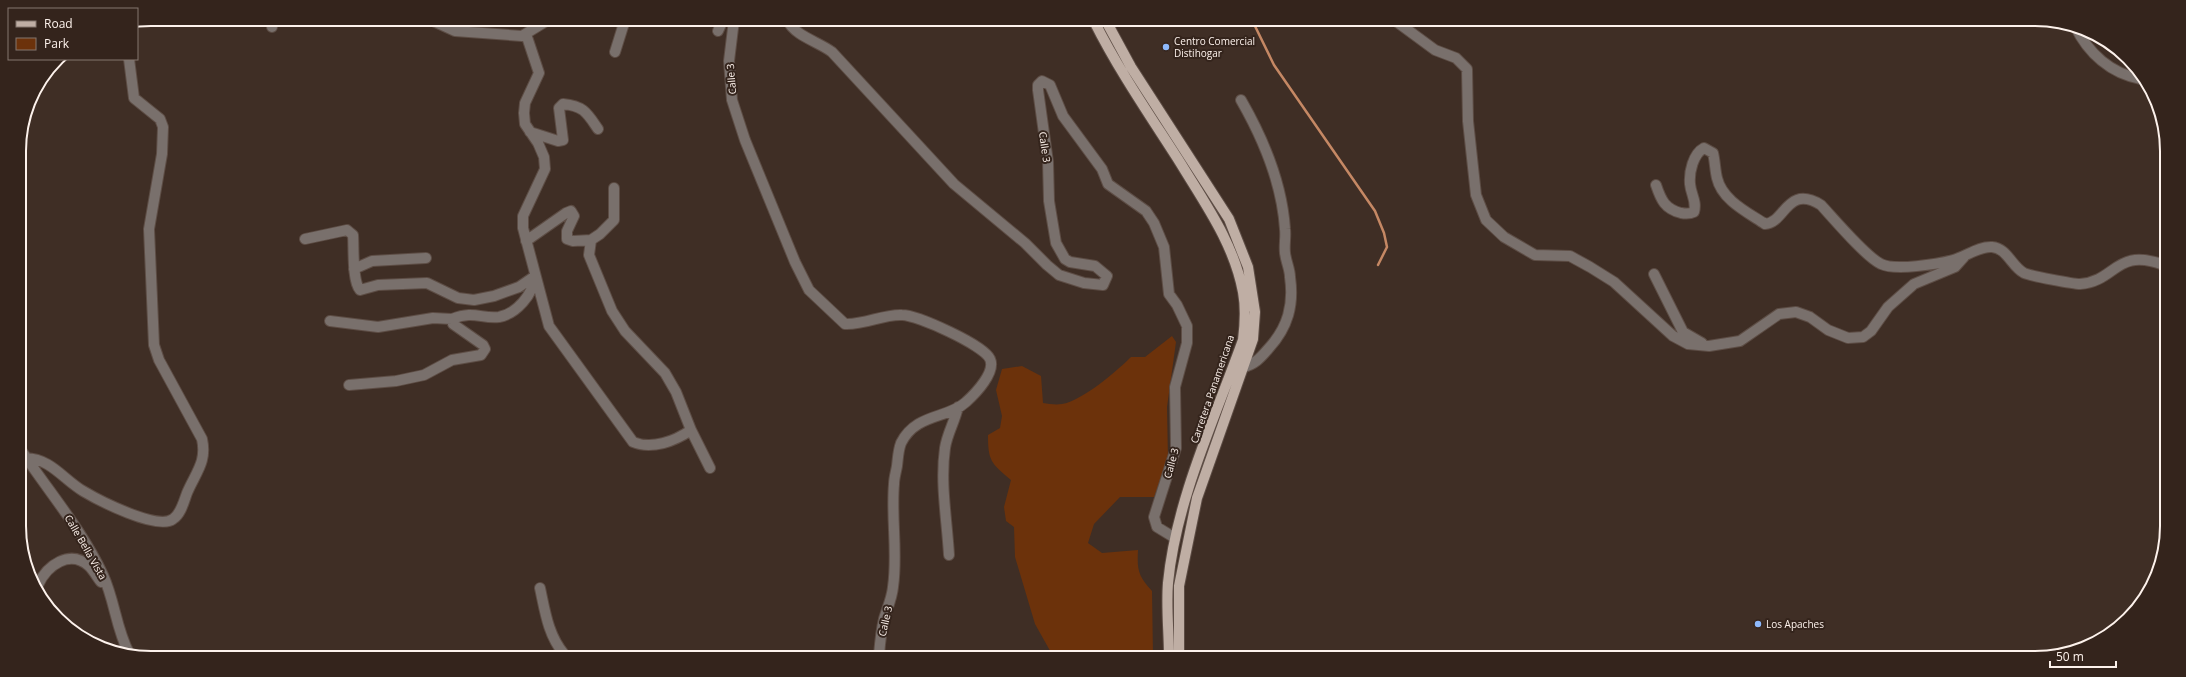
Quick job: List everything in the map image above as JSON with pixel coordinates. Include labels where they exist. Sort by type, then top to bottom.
[{"type":"main road","name":"Carretera Panamericana","points":[[1097,26],[1122,73],[1219,224],[1234,262],[1243,292],[1245,315],[1243,340],[1186,496],[1175,538],[1168,584],[1170,651]]},
{"type":"main road","points":[[1109,26],[1131,67],[1229,218],[1244,255],[1251,281],[1256,312],[1253,339],[1197,498],[1179,586],[1179,651]]},
{"type":"street","points":[[444,26],[455,31],[522,36],[539,26]]},
{"type":"street","points":[[615,52],[623,26]]},
{"type":"street","points":[[718,31],[720,26]]},
{"type":"street","name":"Calle 3","points":[[733,26],[729,61],[732,100],[748,147],[795,262],[809,290],[845,324],[855,324],[903,314],[946,330],[980,348],[990,359],[991,366],[981,385],[966,403],[927,419],[913,428],[907,433],[897,455],[894,484],[896,549],[893,588],[884,620],[880,651]]},
{"type":"street","name":"Calle 3","points":[[792,26],[797,32],[821,44],[832,52],[954,184],[1025,243],[1059,276],[1096,285],[1104,285],[1107,276],[1095,266],[1070,262],[1065,259],[1056,243],[1050,207],[1048,162],[1038,90],[1038,85],[1042,81],[1050,85],[1063,116],[1102,169],[1108,184],[1146,211],[1154,223],[1164,247],[1169,294],[1177,305],[1187,326],[1187,343],[1175,387],[1176,448],[1154,517],[1157,527],[1175,538]]},
{"type":"street","points":[[1402,26],[1435,50],[1456,58],[1467,69],[1468,121],[1476,195],[1486,220],[1493,228],[1515,245],[1535,255],[1561,255],[1574,258],[1614,282],[1674,336],[1688,344],[1709,346],[1740,341],[1779,314],[1796,312],[1810,317],[1828,330],[1848,338],[1863,336],[1871,331],[1888,307],[1914,284],[1955,267],[1964,258]]},
{"type":"street","points":[[526,34],[539,73],[525,103],[525,124],[538,143],[544,157],[545,169],[523,216],[526,241],[534,277],[549,326],[554,337],[632,442],[642,446],[662,443],[674,440],[691,430]]},
{"type":"street","points":[[2080,35],[2087,48],[2098,58],[2117,72],[2135,77]]},
{"type":"street","points":[[26,455],[43,460],[81,490],[115,508],[162,523],[171,521],[179,513],[204,457],[202,439],[159,360],[154,345],[149,229],[162,154],[164,127],[160,119],[134,98],[130,60]]},
{"type":"street","points":[[1241,100],[1258,129],[1270,157],[1284,217],[1285,254],[1290,278],[1288,322],[1278,339],[1259,359],[1251,365],[1243,367]]},
{"type":"street","points":[[530,132],[558,141],[563,140],[559,108],[563,104],[576,106],[587,112],[598,129]]},
{"type":"street","points":[[1656,185],[1662,202],[1667,208],[1684,213],[1694,212],[1695,201],[1690,184],[1690,174],[1693,160],[1699,150],[1704,148],[1713,153],[1716,177],[1723,191],[1735,204],[1765,224],[1773,222],[1788,205],[1805,199],[1821,205],[1881,264],[1888,267],[1929,265],[1964,258],[1983,248],[1993,247],[2002,250],[2023,273],[2036,277],[2079,284],[2093,282],[2116,266],[2131,260],[2141,258],[2160,264]]},
{"type":"street","points":[[526,241],[571,211],[574,216],[567,231],[567,239],[574,241],[591,240],[600,234],[614,220],[614,188]]},
{"type":"street","points":[[305,238],[347,230],[351,231],[353,235],[354,269],[360,290],[378,285],[427,283],[458,298],[474,300],[494,296],[519,287],[534,277]]},
{"type":"street","points":[[591,240],[589,255],[612,311],[625,331],[665,373],[676,392],[691,430],[710,468]]},
{"type":"street","points":[[354,269],[372,261],[426,258]]},
{"type":"street","points":[[1654,274],[1683,332],[1709,346]]},
{"type":"street","points":[[330,321],[378,328],[433,318],[452,319],[473,314],[499,317],[513,311],[524,300],[534,286],[534,277]]},
{"type":"street","points":[[349,385],[396,381],[424,376],[452,360],[481,354],[485,349],[484,345],[457,328],[453,324],[452,319]]},
{"type":"street","points":[[949,555],[943,470],[945,446],[956,418],[958,407]]},
{"type":"street","name":"Calle Bella Vista","points":[[26,457],[72,520],[103,574],[110,592],[120,632],[127,648]]},
{"type":"street","points":[[40,582],[47,571],[56,563],[65,559],[78,559],[88,566],[110,592]]},
{"type":"street","points":[[540,588],[548,623],[557,646],[561,651]]},
{"type":"green space","points":[[1172,336],[1176,342],[1167,407],[1168,460],[1154,497],[1120,497],[1094,524],[1088,543],[1102,553],[1138,550],[1139,572],[1152,591],[1153,651],[1050,651],[1035,624],[1015,557],[1014,527],[1006,521],[1004,507],[1011,480],[995,465],[989,451],[988,435],[1000,428],[1002,416],[996,390],[1002,369],[1022,366],[1041,376],[1043,403],[1062,404],[1070,402],[1089,392],[1131,357],[1145,357]]},
{"type":"waterway","points":[[1255,26],[1274,65],[1375,211],[1384,233],[1387,247],[1378,265]]},
{"type":"place","name":"Centro Comercial Distihogar","points":[[1166,47]]},
{"type":"place","name":"Los Apaches","points":[[1758,624]]}]
